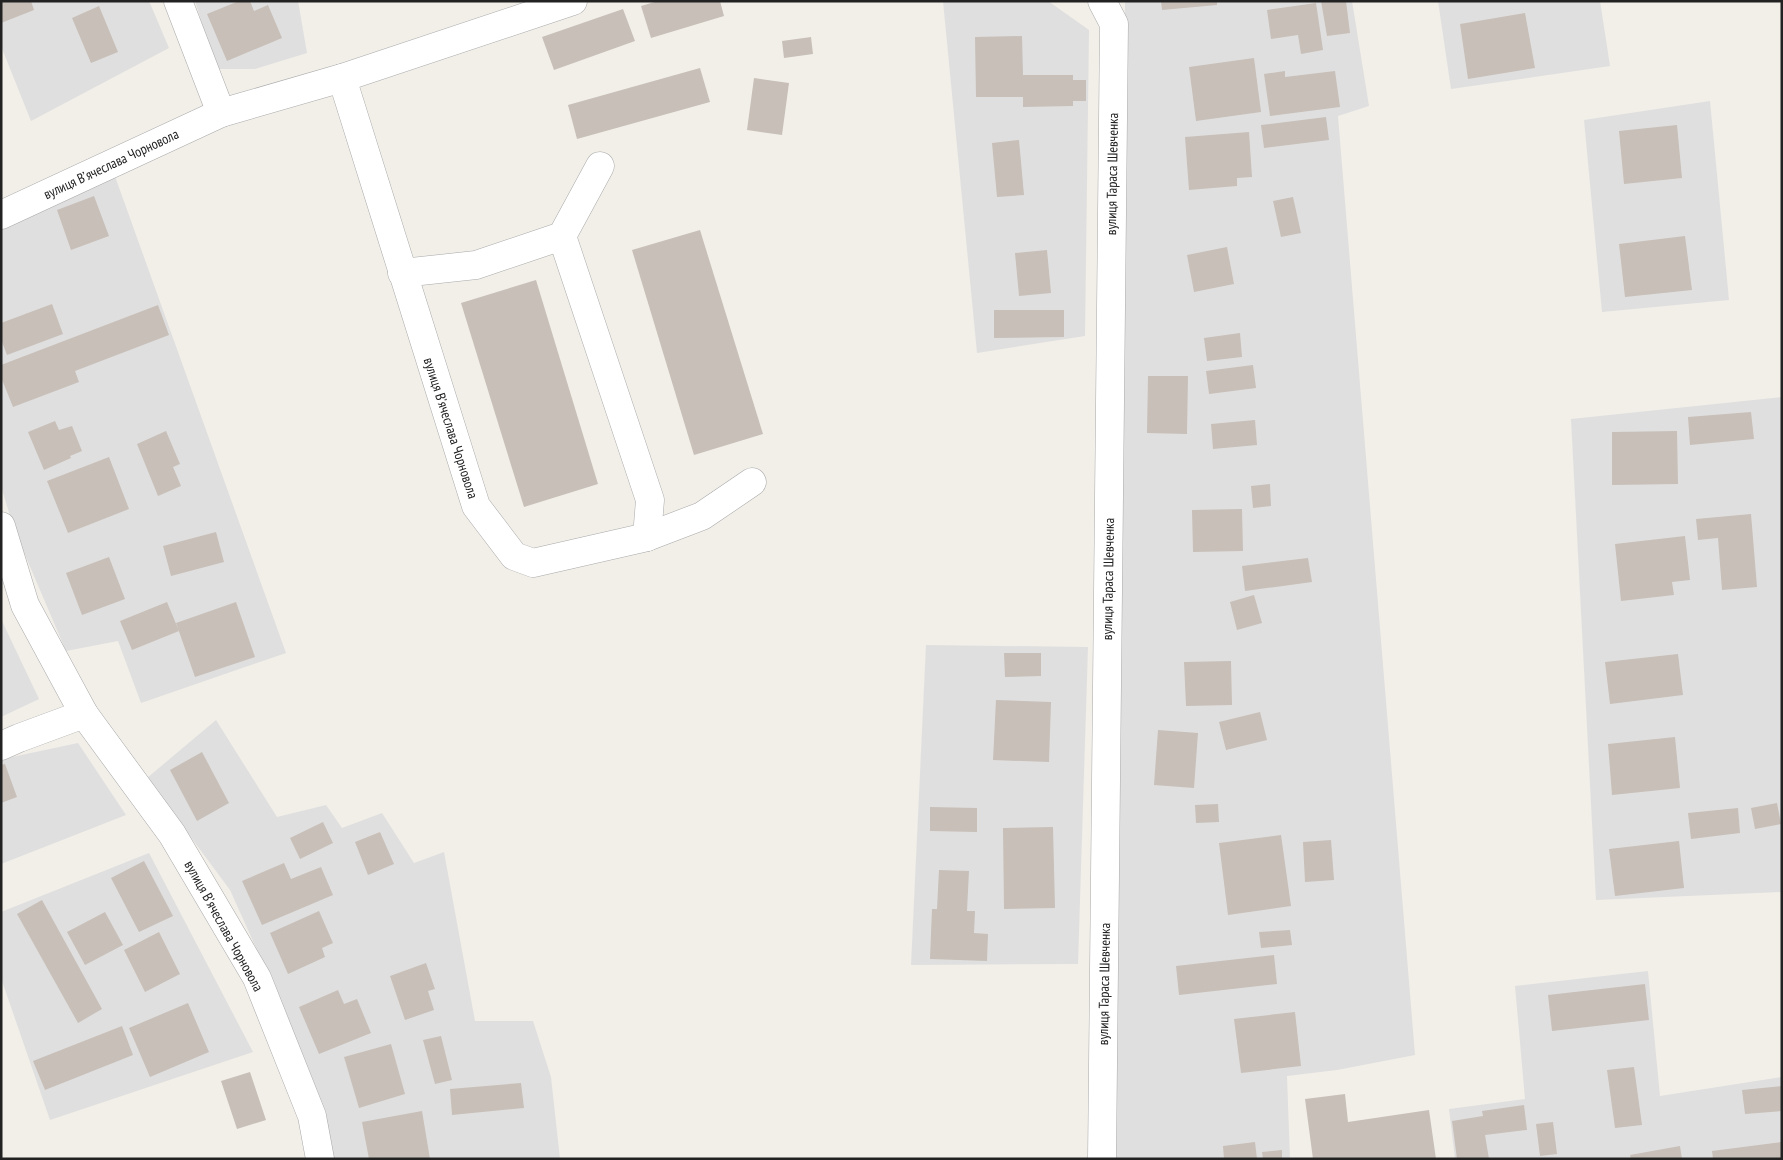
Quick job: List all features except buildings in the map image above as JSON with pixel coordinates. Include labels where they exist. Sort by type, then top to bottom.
[{"type":"street","points":[[178,1],[221,112]]},
{"type":"street","name":"вулиця Вʼячеслава Чорновола","points":[[1,215],[221,112],[342,78],[573,1]]},
{"type":"street","name":"вулиця Тараса Шевченка","points":[[1102,1],[1114,24],[1102,1159]]},
{"type":"street","name":"вулиця Вʼячеслава Чорновола","points":[[342,78],[476,506],[514,556],[533,563],[647,537],[702,516],[752,482]]},
{"type":"street","points":[[402,272],[476,265],[562,236],[600,166]]},
{"type":"street","points":[[562,236],[650,500],[647,537]]},
{"type":"street","name":"вулиця Вʼячеслава Чорновола","points":[[1,526],[25,605],[84,714],[172,834],[257,978],[312,1116],[320,1159]]},
{"type":"street","points":[[1,746],[84,714]]},
{"type":"shaded area","points":[[1,1],[149,1],[169,48],[31,121],[1,46]]},
{"type":"shaded area","points":[[195,1],[298,1],[307,53],[255,69],[216,69]]},
{"type":"shaded area","points":[[943,1],[1048,1],[1089,30],[1085,336],[977,353]]},
{"type":"shaded area","points":[[1125,1],[1352,1],[1369,106],[1338,116],[1415,1055],[1337,1070],[1287,1076],[1290,1159],[1113,1159]]},
{"type":"shaded area","points":[[1438,1],[1600,1],[1610,66],[1451,89]]},
{"type":"shaded area","points":[[1710,101],[1729,300],[1602,312],[1584,120]]},
{"type":"shaded area","points":[[107,154],[286,653],[141,703],[118,641],[66,651],[14,529],[1,486],[1,209]]},
{"type":"shaded area","points":[[1782,397],[1782,892],[1596,900],[1571,419]]},
{"type":"shaded area","points":[[1,619],[39,699],[1,717]]},
{"type":"shaded area","points":[[926,645],[1088,647],[1078,964],[911,965]]},
{"type":"shaded area","points":[[216,720],[277,817],[326,805],[342,828],[382,813],[414,863],[444,852],[475,1021],[533,1021],[551,1077],[560,1159],[319,1159],[276,992],[230,890],[147,778]]},
{"type":"shaded area","points":[[78,743],[126,815],[1,864],[1,761]]},
{"type":"shaded area","points":[[149,853],[253,1052],[50,1120],[1,978],[1,912]]},
{"type":"shaded area","points":[[1648,971],[1660,1096],[1782,1077],[1782,1159],[1455,1159],[1449,1109],[1525,1099],[1515,986]]}]
